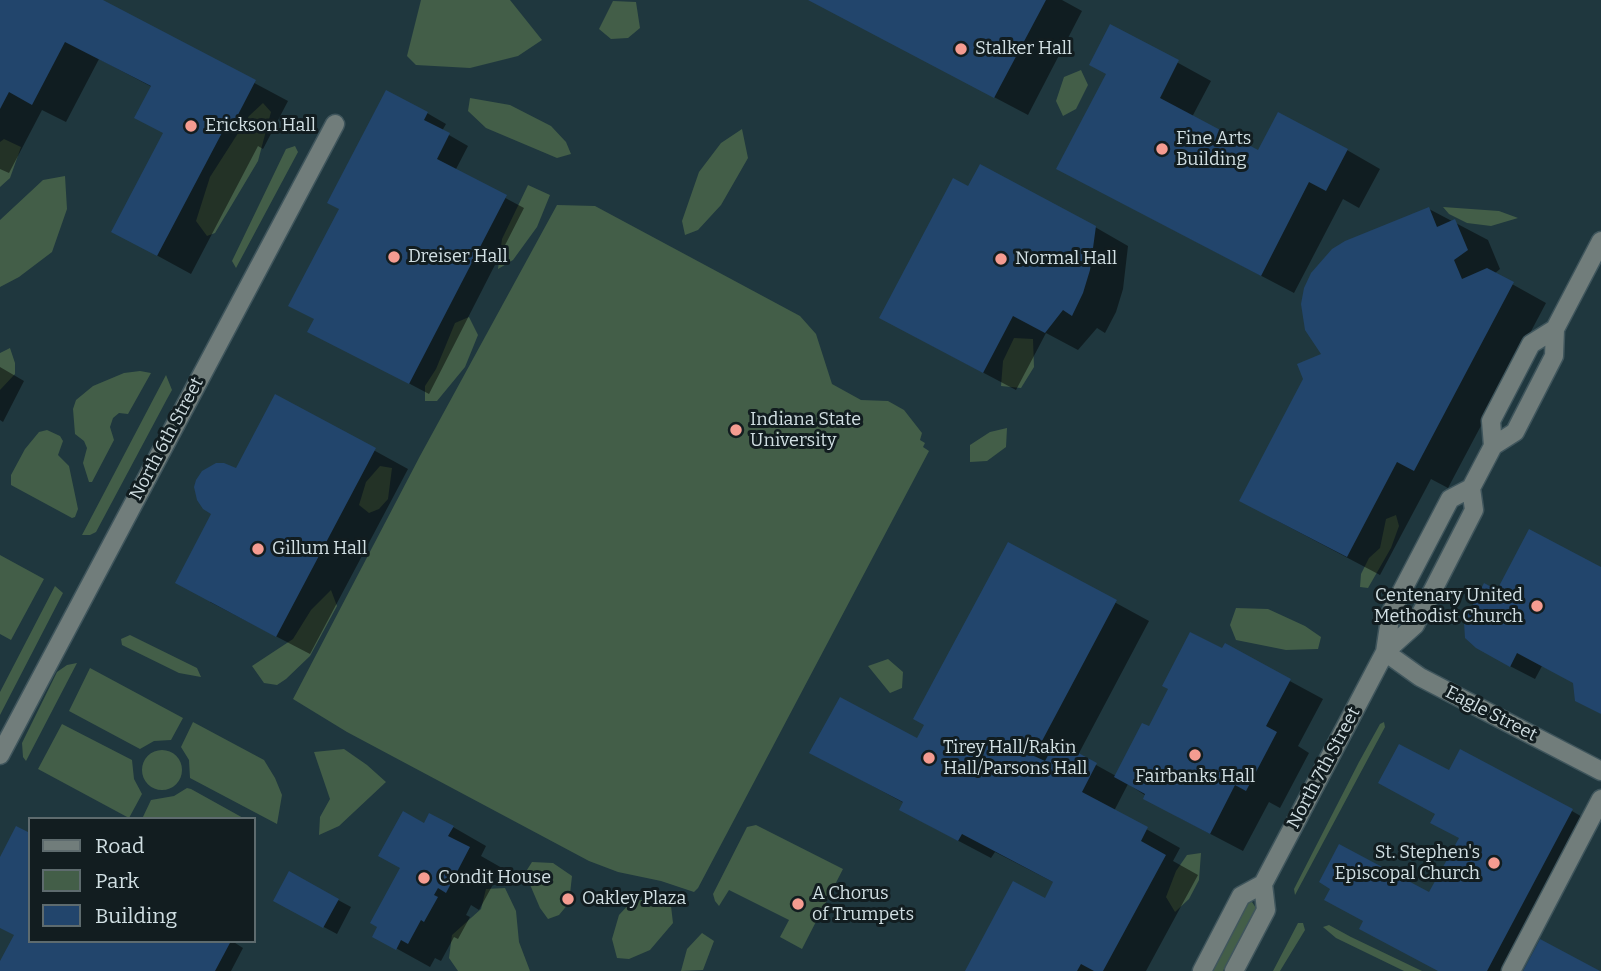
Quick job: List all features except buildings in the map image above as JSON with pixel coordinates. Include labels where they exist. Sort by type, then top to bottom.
[{"type":"street","name":"North 6th Street","points":[[0,755],[335,124]]},
{"type":"street","name":"North 7th Street","points":[[1202,971],[1241,896],[1263,884],[1385,652],[1391,612],[1450,499],[1471,488],[1493,446],[1515,432],[1554,356],[1555,329],[1601,241]]},
{"type":"street","name":"North 7th Street","points":[[1493,446],[1491,421],[1531,344],[1555,329]]},
{"type":"street","name":"North 7th Street","points":[[1385,652],[1415,625],[1474,510],[1471,488]]},
{"type":"street","name":"Eagle Street","points":[[1385,652],[1420,677],[1601,771]]},
{"type":"street","points":[[1511,971],[1601,799]]},
{"type":"street","name":"North 7th Street","points":[[1234,971],[1266,910],[1263,884]]},
{"type":"green space","points":[[421,0],[510,0],[542,40],[518,56],[470,68],[416,65],[407,56]]},
{"type":"green space","points":[[613,1],[636,2],[640,28],[628,38],[611,39],[599,29]]},
{"type":"green space","points":[[1081,70],[1088,85],[1076,109],[1063,116],[1056,101],[1064,77]]},
{"type":"green space","points":[[470,98],[510,105],[551,126],[566,142],[571,154],[557,158],[486,128],[468,111]]},
{"type":"green space","points":[[263,103],[271,112],[258,161],[215,233],[207,236],[196,221],[210,177],[249,116]]},
{"type":"green space","points":[[742,129],[748,158],[721,205],[698,230],[685,235],[682,221],[699,172],[721,143]]},
{"type":"green space","points":[[4,139],[21,147],[10,178],[0,187],[0,142]]},
{"type":"green space","points":[[295,146],[298,152],[236,268],[232,261],[286,149]]},
{"type":"green space","points":[[65,176],[67,209],[52,252],[19,277],[0,287],[0,220],[43,180]]},
{"type":"green space","points":[[528,185],[550,195],[537,227],[513,260],[498,269],[502,239]]},
{"type":"green space","points":[[557,205],[595,206],[800,316],[816,334],[832,384],[861,400],[888,401],[904,410],[922,433],[920,440],[925,443],[923,447],[929,451],[694,892],[661,881],[618,872],[589,861],[347,732],[293,699],[420,456]]},
{"type":"green space","points":[[1443,207],[1499,211],[1518,218],[1491,226],[1467,223],[1449,214]]},
{"type":"green space","points":[[469,317],[478,335],[465,367],[437,401],[425,401],[425,386],[436,369],[455,323]]},
{"type":"green space","points":[[1014,338],[1033,339],[1034,367],[1021,388],[1001,386],[1003,361]]},
{"type":"green space","points":[[10,348],[15,374],[0,390],[0,353]]},
{"type":"green space","points":[[124,373],[151,373],[128,414],[119,413],[113,418],[110,427],[114,440],[92,482],[89,482],[83,463],[87,448],[84,441],[75,434],[73,409],[76,400],[93,386]]},
{"type":"green space","points":[[166,375],[172,390],[96,532],[82,535]]},
{"type":"green space","points":[[1007,428],[1006,447],[987,461],[970,462],[970,445],[990,432]]},
{"type":"green space","points":[[47,430],[60,436],[63,441],[58,455],[69,466],[78,509],[72,518],[11,485],[11,475],[25,449],[39,432]]},
{"type":"green space","points":[[380,466],[392,468],[388,499],[379,509],[369,513],[359,505],[366,482]]},
{"type":"green space","points":[[1396,515],[1399,526],[1391,548],[1368,588],[1360,587],[1361,574],[1369,558],[1380,548],[1386,519]]},
{"type":"green space","points":[[0,555],[44,579],[11,640],[0,634]]},
{"type":"green space","points":[[55,586],[63,593],[0,715],[0,692]]},
{"type":"green space","points":[[331,590],[337,606],[310,656],[277,685],[264,683],[252,666],[293,639],[311,610]]},
{"type":"green space","points":[[1236,608],[1268,609],[1305,626],[1321,637],[1318,649],[1286,650],[1236,640],[1230,625]]},
{"type":"green space","points":[[130,635],[197,668],[201,677],[179,673],[122,645],[121,639]]},
{"type":"green space","points":[[888,659],[903,672],[902,688],[890,693],[868,666]]},
{"type":"green space","points":[[77,663],[26,761],[22,743],[57,672],[67,665]]},
{"type":"green space","points":[[90,668],[183,718],[171,740],[154,741],[140,749],[69,711]]},
{"type":"green space","points":[[193,722],[264,760],[282,795],[277,824],[190,778],[189,760],[181,747]]},
{"type":"green space","points":[[1384,722],[1385,727],[1295,895],[1294,889],[1359,762],[1380,724]]},
{"type":"green space","points":[[62,724],[132,760],[134,779],[142,794],[127,817],[38,769]]},
{"type":"green space","points":[[344,749],[386,782],[339,826],[319,835],[320,817],[330,799],[314,752]]},
{"type":"green space","points":[[162,750],[170,751],[176,756],[181,762],[181,778],[176,784],[170,789],[162,790],[154,789],[148,784],[143,778],[142,770],[143,762],[148,756],[154,751]]},
{"type":"green space","points":[[187,788],[191,789],[241,817],[143,817],[151,800],[174,796]]},
{"type":"green space","points":[[756,825],[843,869],[802,949],[780,937],[789,920],[729,890],[719,906],[715,901],[713,894],[747,827]]},
{"type":"green space","points":[[1201,853],[1199,880],[1189,899],[1175,912],[1166,897],[1176,871],[1187,855]]},
{"type":"green space","points":[[532,862],[553,863],[572,876],[569,903],[559,915],[548,919],[540,908],[525,873]]},
{"type":"green space","points":[[505,888],[516,911],[519,942],[530,971],[458,971],[449,958],[452,935],[481,909],[486,889]]},
{"type":"green space","points":[[651,898],[671,906],[673,923],[650,950],[629,959],[617,958],[612,939],[619,915],[631,902]]},
{"type":"green space","points":[[1248,902],[1252,902],[1256,908],[1223,971],[1212,971]]},
{"type":"green space","points":[[1298,923],[1303,923],[1305,930],[1280,971],[1273,971]]},
{"type":"green space","points":[[1329,925],[1422,971],[1404,971],[1336,938],[1323,927]]},
{"type":"green space","points":[[702,933],[714,941],[703,970],[681,971],[687,949]]},
{"type":"place","name":"Stalker Hall","points":[[961,49]]},
{"type":"place","name":"Erickson Hall","points":[[191,126]]},
{"type":"place","name":"Fine Arts Building","points":[[1162,149]]},
{"type":"place","name":"Dreiser Hall","points":[[394,257]]},
{"type":"place","name":"Normal Hall","points":[[1001,259]]},
{"type":"place","name":"Indiana State University","points":[[736,430]]},
{"type":"place","name":"Gillum Hall","points":[[258,549]]},
{"type":"place","name":"Centenary United Methodist Church","points":[[1537,606]]},
{"type":"place","name":"Fairbanks Hall","points":[[1195,755]]},
{"type":"place","name":"Tirey Hall/Rakin Hall/Parsons Hall","points":[[929,758]]},
{"type":"place","name":"St. Stephen's Episcopal Church","points":[[1494,863]]},
{"type":"place","name":"Condit House","points":[[424,878]]},
{"type":"place","name":"Oakley Plaza","points":[[568,899]]},
{"type":"place","name":"A Chorus of Trumpets","points":[[798,904]]}]
